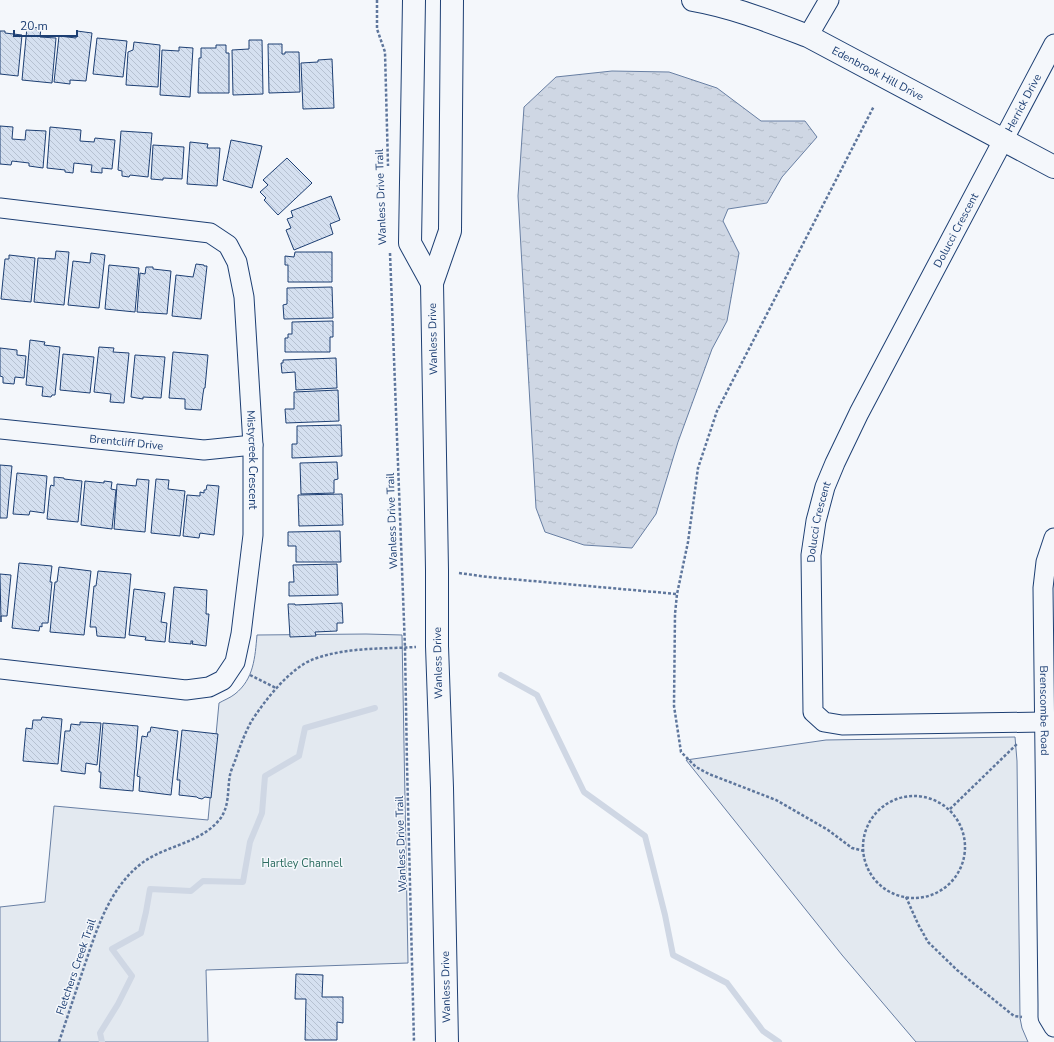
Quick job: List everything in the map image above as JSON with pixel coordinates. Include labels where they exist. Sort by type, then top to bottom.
[{"type":"main road","name":"Wanless Drive","points":[[414,0],[410,243],[432,283]]},
{"type":"main road","name":"Wanless Drive","points":[[447,1042],[442,796],[437,646],[432,283],[450,231],[452,0]]},
{"type":"main road","name":"Edenbrook Hill Drive","points":[[694,0],[720,6],[771,22],[808,36],[1054,167]]},
{"type":"street","points":[[808,36],[829,0]]},
{"type":"street","name":"Herrick Drive","points":[[1003,140],[1054,44]]},
{"type":"street","name":"Dolucci Crescent","points":[[1003,140],[859,413],[825,487],[816,521],[811,555],[813,712],[824,722],[842,725],[1043,722]]},
{"type":"street","name":"Mistycreek Crescent","points":[[0,208],[210,233],[228,245],[237,262],[244,297],[253,445],[253,535],[241,634],[235,662],[223,680],[209,687],[186,690],[0,669]]},
{"type":"street","name":"Brentcliff Drive","points":[[0,429],[204,450],[253,445]]},
{"type":"street","name":"Brenscombe Road","points":[[1054,538],[1046,562],[1043,588],[1043,722],[1048,1017],[1054,1027]]},
{"type":"path","name":"Wanless Drive Trail","points":[[377,0],[377,29],[385,52],[388,169]]},
{"type":"path","points":[[864,851],[852,848],[828,830],[776,800],[702,771],[681,752],[674,706],[675,614],[677,594],[688,542],[698,468],[717,411],[874,106]]},
{"type":"path","name":"Wanless Drive Trail","points":[[390,247],[405,648],[414,1042]]},
{"type":"path","points":[[437,570],[488,577],[677,594]]},
{"type":"path","name":"Fletchers Creek Trail","points":[[59,1042],[98,924],[118,888],[130,873],[150,857],[198,837],[211,829],[221,817],[228,803],[230,775],[241,745],[251,722],[276,688],[293,671],[314,659],[356,649],[437,646]]},
{"type":"path","points":[[232,666],[276,688]]},
{"type":"path","points":[[950,809],[1020,742]]},
{"type":"path","points":[[905,796],[929,798],[940,802],[950,809],[960,824],[965,841],[965,852],[957,875],[950,884],[929,896],[917,898],[894,894],[875,880],[868,870],[864,859],[864,835],[868,824],[879,810],[894,800],[905,796]]},
{"type":"path","points":[[906,897],[928,942],[957,970],[1014,1016],[1022,1017]]},
{"type":"green space","name":"Hartley Channel","points":[[257,635],[402,635],[408,963],[206,970],[208,1042],[0,1042],[0,907],[45,902],[54,806],[208,820],[219,703],[235,694],[250,675]]},
{"type":"green space","points":[[1015,737],[1017,761],[1020,1018],[1022,1028],[1028,1042],[916,1042],[842,955],[686,760],[826,740]]},
{"type":"water","points":[[612,71],[669,72],[717,88],[761,121],[805,121],[817,137],[782,177],[767,203],[728,209],[723,221],[739,253],[727,321],[712,349],[678,442],[656,514],[632,548],[584,545],[545,532],[536,508],[518,196],[524,107],[556,77]]},
{"type":"building","points":[[27,27],[41,28],[40,37],[56,38],[52,83],[22,80]]},
{"type":"building","points":[[0,31],[22,35],[18,76],[0,74]]},
{"type":"building","points":[[77,31],[92,33],[86,81],[70,80],[70,84],[54,82],[59,36],[76,38]]},
{"type":"building","points":[[97,38],[127,41],[123,77],[93,74]]},
{"type":"building","points":[[249,40],[262,40],[263,94],[233,95],[232,50],[249,49]]},
{"type":"building","points":[[134,42],[160,45],[158,87],[126,85],[128,52],[133,50]]},
{"type":"building","points":[[268,44],[282,44],[282,54],[285,54],[285,52],[299,52],[300,92],[269,93]]},
{"type":"building","points":[[216,45],[226,45],[226,53],[229,53],[229,93],[198,93],[199,58],[201,58],[201,48],[216,48]]},
{"type":"building","points":[[179,47],[193,48],[190,97],[160,95],[162,50],[179,51]]},
{"type":"building","points":[[332,59],[334,108],[303,109],[301,63]]},
{"type":"building","points":[[0,126],[13,127],[12,139],[25,140],[26,130],[46,131],[43,168],[29,166],[29,163],[12,161],[11,165],[0,164]]},
{"type":"building","points":[[50,127],[81,130],[80,141],[94,142],[95,138],[115,140],[112,169],[102,168],[102,173],[91,172],[92,165],[74,163],[73,173],[65,172],[65,170],[47,168]]},
{"type":"building","points":[[121,131],[152,133],[148,177],[130,175],[129,177],[122,176],[122,171],[118,170]]},
{"type":"building","points":[[231,140],[262,146],[252,188],[223,180]]},
{"type":"building","points":[[190,142],[208,144],[207,148],[220,148],[217,186],[187,184]]},
{"type":"building","points":[[153,145],[184,147],[182,179],[151,179]]},
{"type":"building","points":[[287,158],[312,183],[278,215],[264,200],[266,198],[260,192],[268,185],[263,180]]},
{"type":"building","points":[[331,196],[340,220],[330,224],[333,234],[294,250],[286,230],[291,228],[287,219],[293,217],[291,211]]},
{"type":"building","points":[[56,251],[69,252],[64,305],[34,302],[38,258],[55,259]]},
{"type":"building","points":[[295,252],[332,252],[332,282],[288,282],[288,265],[285,265],[285,256],[294,257]]},
{"type":"building","points":[[91,253],[105,255],[99,308],[68,305],[73,261],[90,263]]},
{"type":"building","points":[[9,255],[35,258],[31,302],[1,299],[5,259],[9,259]]},
{"type":"building","points":[[196,264],[207,266],[201,319],[172,316],[176,275],[193,277]]},
{"type":"building","points":[[109,265],[139,268],[135,312],[105,309]]},
{"type":"building","points":[[146,267],[171,271],[167,314],[137,312],[140,273],[145,274]]},
{"type":"building","points":[[332,287],[333,318],[284,319],[283,305],[287,304],[287,288]]},
{"type":"building","points":[[333,321],[333,337],[330,337],[330,352],[285,352],[285,338],[288,338],[288,334],[292,334],[292,322]]},
{"type":"building","points":[[30,340],[45,342],[44,345],[60,347],[55,395],[52,395],[51,397],[42,396],[43,387],[26,385]]},
{"type":"building","points":[[99,347],[114,348],[113,352],[129,353],[124,403],[110,402],[111,394],[94,392]]},
{"type":"building","points":[[0,348],[17,350],[17,355],[26,356],[24,378],[15,377],[14,384],[3,383],[3,377],[0,376]]},
{"type":"building","points":[[173,352],[208,355],[201,410],[185,409],[185,399],[169,398]]},
{"type":"building","points":[[63,354],[94,357],[90,393],[60,390]]},
{"type":"building","points":[[135,355],[165,357],[161,398],[143,397],[143,399],[131,397]]},
{"type":"building","points":[[336,358],[337,388],[296,390],[295,372],[282,373],[281,363],[283,363],[283,360]]},
{"type":"building","points":[[338,390],[339,421],[286,423],[285,409],[294,409],[294,392]]},
{"type":"building","points":[[341,425],[342,456],[292,458],[292,444],[297,444],[297,426]]},
{"type":"building","points":[[337,462],[338,479],[334,480],[334,493],[301,494],[300,463]]},
{"type":"building","points":[[0,465],[12,466],[7,518],[0,518]]},
{"type":"building","points":[[17,473],[47,476],[44,513],[30,511],[29,515],[13,514]]},
{"type":"building","points":[[54,477],[82,481],[78,522],[47,519],[50,488],[51,485],[54,486]]},
{"type":"building","points":[[137,479],[149,480],[145,532],[114,529],[117,484],[136,486]]},
{"type":"building","points":[[156,479],[169,480],[168,489],[185,491],[180,536],[151,533]]},
{"type":"building","points":[[85,481],[104,483],[104,481],[112,482],[111,489],[116,490],[112,529],[81,525]]},
{"type":"building","points":[[207,485],[219,486],[214,535],[200,533],[199,538],[183,536],[187,495],[200,496],[200,492],[204,493]]},
{"type":"building","points":[[342,494],[343,525],[299,526],[298,495]]},
{"type":"building","points":[[340,531],[341,562],[296,562],[296,546],[288,546],[288,532]]},
{"type":"building","points":[[19,563],[52,566],[48,623],[42,623],[42,627],[40,626],[39,631],[12,628]]},
{"type":"building","points":[[337,564],[338,595],[289,596],[289,582],[294,582],[293,565]]},
{"type":"building","points":[[59,567],[91,571],[84,635],[50,632],[55,582],[57,582]]},
{"type":"building","points":[[98,571],[131,574],[125,638],[97,636],[96,627],[90,627],[94,586],[96,586]]},
{"type":"building","points":[[0,574],[11,575],[7,616],[1,616],[1,622]]},
{"type":"building","points":[[174,587],[207,590],[206,614],[209,614],[206,646],[192,644],[193,641],[191,641],[191,644],[169,642]]},
{"type":"building","points":[[134,589],[165,593],[161,622],[167,623],[165,642],[145,640],[146,637],[129,635]]},
{"type":"building","points":[[342,603],[343,623],[337,623],[337,631],[315,632],[316,636],[290,637],[288,604]]},
{"type":"building","points":[[42,717],[62,719],[58,764],[23,761],[26,728],[32,729],[33,720],[41,720]]},
{"type":"building","points":[[80,722],[101,723],[97,765],[86,763],[85,774],[61,771],[65,731],[70,731],[71,724],[80,725]]},
{"type":"building","points":[[103,723],[138,726],[133,791],[100,788],[101,772],[99,772]]},
{"type":"building","points":[[151,727],[178,731],[171,795],[139,791],[140,777],[137,776],[142,736],[147,737]]},
{"type":"building","points":[[182,730],[218,734],[211,798],[205,797],[202,799],[179,795],[180,780],[177,780]]},
{"type":"building","points":[[296,974],[323,975],[322,997],[343,997],[343,1023],[337,1022],[337,1040],[305,1040],[306,999],[295,999]]},
{"type":"waterway","points":[[501,675],[537,695],[584,792],[645,836],[665,915],[673,955],[727,983],[763,1031],[779,1042]]},
{"type":"waterway","points":[[102,1042],[100,1033],[118,1004],[132,976],[112,949],[141,933],[150,889],[191,891],[203,881],[243,882],[250,842],[262,813],[265,776],[299,756],[305,728],[375,708]]}]
